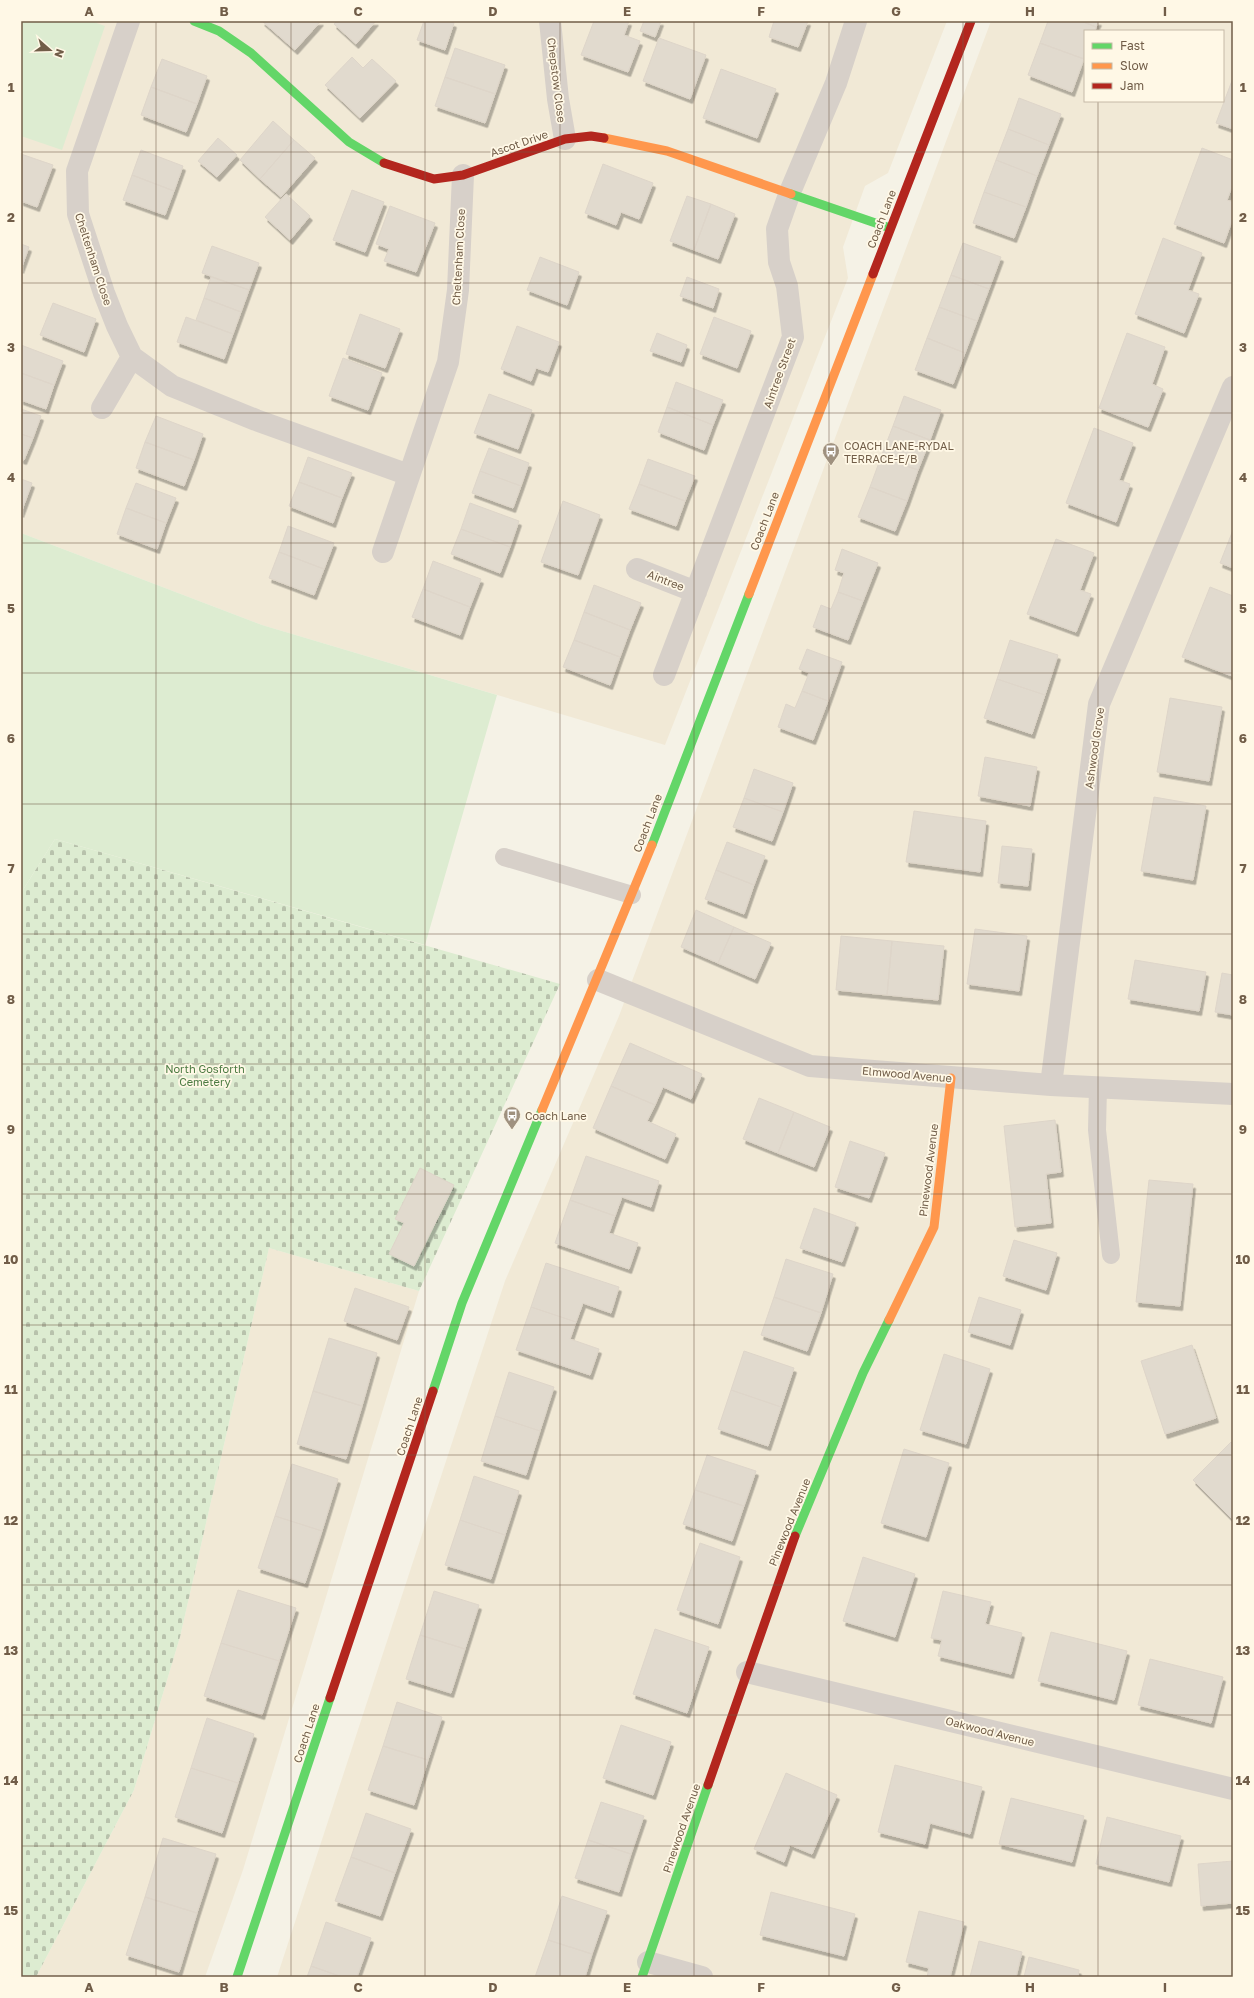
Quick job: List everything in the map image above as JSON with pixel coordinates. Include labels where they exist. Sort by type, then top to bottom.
[{"type":"street","name":"Cheltenham Close","points":[[129,21],[77,171],[78,214],[104,293],[117,326],[132,357],[172,386],[256,420],[409,475]]},
{"type":"street","name":"Ascot Drive","points":[[194,21],[221,26],[349,142],[388,165],[434,179],[462,175],[565,139],[591,136],[621,140],[667,151],[790,192],[890,228]]},
{"type":"street","name":"Chepstow Close","points":[[550,21],[558,99],[565,139]]},
{"type":"street","name":"Aintree Street","points":[[664,675],[793,337],[787,286],[779,262],[777,230],[790,192],[836,83],[856,21]]},
{"type":"street","name":"Coach Lane","points":[[238,1977],[462,1303],[598,980],[632,895],[971,21]]},
{"type":"street","name":"Cheltenham Close","points":[[383,552],[448,362],[458,290],[462,175]]},
{"type":"street","points":[[102,408],[132,357]]},
{"type":"street","name":"Ashwood Grove","points":[[1051,1085],[1099,704],[1228,418],[1233,387]]},
{"type":"street","name":"Aintree","points":[[637,569],[696,592]]},
{"type":"street","name":"Elmwood Avenue","points":[[598,980],[810,1066],[1051,1085],[1233,1094]]},
{"type":"street","name":"Pinewood Avenue","points":[[645,1969],[793,1540],[863,1373],[934,1227],[951,1078]]},
{"type":"street","name":"Oakwood Avenue","points":[[747,1672],[1233,1789]]},
{"type":"street","points":[[645,1969],[702,1977]]},
{"type":"lane","points":[[504,857],[632,895]]},
{"type":"lane","points":[[1098,1087],[1097,1130],[1111,1255]]},
{"type":"shaded area","points":[[21,21],[947,21],[888,173],[865,186],[843,247],[848,278],[665,745],[262,625],[21,533]]},
{"type":"shaded area","points":[[991,21],[1233,21],[1233,1977],[277,1977],[505,1281],[619,1016]]},
{"type":"shaded area","points":[[269,1248],[419,1291],[243,1870],[205,1977],[36,1977],[134,1790],[180,1637]]},
{"type":"green space","points":[[21,21],[91,21],[105,26],[62,150],[21,136]]},
{"type":"green space","points":[[21,533],[262,625],[497,695],[425,945],[55,839],[21,893]]},
{"type":"green space","name":"North Gosforth Cemetery","points":[[55,839],[560,984],[419,1291],[269,1248],[180,1637],[134,1790],[36,1977],[21,1977],[21,893]]},
{"type":"building","points":[[262,21],[321,21],[295,50]]},
{"type":"building","points":[[337,21],[376,21],[356,44],[334,24]]},
{"type":"building","points":[[424,21],[448,21],[454,23],[445,50],[417,40]]},
{"type":"building","points":[[594,21],[629,21],[624,35],[640,41],[628,72],[581,55]]},
{"type":"building","points":[[644,21],[661,21],[655,37],[640,31]]},
{"type":"building","points":[[774,21],[808,21],[798,47],[769,37]]},
{"type":"building","points":[[1048,21],[1081,21],[1096,27],[1095,30],[1084,30],[1084,59],[1040,43]]},
{"type":"building","points":[[1081,21],[1099,21],[1096,27]]},
{"type":"building","points":[[659,38],[706,55],[690,99],[643,81]]},
{"type":"building","points":[[1040,43],[1084,59],[1072,92],[1028,75]]},
{"type":"building","points":[[455,48],[505,65],[495,94],[445,77]]},
{"type":"building","points":[[352,57],[363,68],[372,59],[396,81],[360,118],[325,85]]},
{"type":"building","points":[[162,59],[207,76],[197,104],[151,87]]},
{"type":"building","points":[[721,69],[776,89],[757,138],[703,118]]},
{"type":"building","points":[[445,77],[495,94],[485,123],[435,106]]},
{"type":"building","points":[[1233,78],[1233,129],[1216,123]]},
{"type":"building","points":[[151,87],[197,104],[186,132],[141,115]]},
{"type":"building","points":[[1019,98],[1061,114],[1049,145],[1008,129]]},
{"type":"building","points":[[273,121],[294,140],[260,179],[240,160]]},
{"type":"building","points":[[1008,129],[1049,145],[1037,176],[996,160]]},
{"type":"building","points":[[218,138],[237,155],[217,177],[198,161]]},
{"type":"building","points":[[294,140],[315,158],[281,197],[260,179]]},
{"type":"building","points":[[1202,148],[1233,160],[1233,184],[1227,200],[1233,202],[1233,218],[1224,243],[1174,224]]},
{"type":"building","points":[[141,150],[183,166],[174,191],[132,175]]},
{"type":"building","points":[[21,154],[53,165],[37,207],[21,201]]},
{"type":"building","points":[[996,160],[1037,176],[1026,207],[984,192]]},
{"type":"building","points":[[603,164],[653,183],[639,219],[621,212],[616,225],[585,213]]},
{"type":"building","points":[[132,175],[174,191],[165,215],[123,200]]},
{"type":"building","points":[[352,190],[384,202],[365,252],[333,240]]},
{"type":"building","points":[[984,192],[1026,207],[1014,238],[973,223]]},
{"type":"building","points":[[286,194],[310,216],[290,240],[265,217]]},
{"type":"building","points":[[687,196],[711,204],[694,250],[670,241]]},
{"type":"building","points":[[711,204],[735,214],[718,259],[694,250]]},
{"type":"building","points":[[390,206],[435,223],[416,272],[384,261],[389,249],[376,244]]},
{"type":"building","points":[[1163,238],[1202,253],[1188,290],[1199,294],[1184,333],[1135,314]]},
{"type":"building","points":[[963,243],[1001,257],[989,289],[951,275]]},
{"type":"building","points":[[21,244],[29,247],[21,269]]},
{"type":"building","points":[[212,246],[259,263],[249,290],[202,273]]},
{"type":"building","points":[[540,257],[579,272],[567,305],[527,290]]},
{"type":"building","points":[[951,275],[989,289],[977,321],[939,307]]},
{"type":"building","points":[[211,277],[249,290],[241,312],[204,298]]},
{"type":"building","points":[[687,277],[719,289],[713,308],[680,296]]},
{"type":"building","points":[[204,298],[241,312],[233,334],[196,320]]},
{"type":"building","points":[[53,303],[96,319],[84,352],[40,335]]},
{"type":"building","points":[[939,307],[977,321],[965,353],[927,338]]},
{"type":"building","points":[[360,314],[400,329],[385,368],[346,354]]},
{"type":"building","points":[[186,317],[233,334],[224,359],[177,342]]},
{"type":"building","points":[[714,317],[751,331],[737,368],[700,354]]},
{"type":"building","points":[[517,326],[559,342],[548,372],[536,368],[531,381],[501,369]]},
{"type":"building","points":[[657,333],[687,345],[681,362],[650,351]]},
{"type":"building","points":[[1127,333],[1165,347],[1152,384],[1163,389],[1148,427],[1099,408]]},
{"type":"building","points":[[927,338],[965,353],[953,384],[915,370]]},
{"type":"building","points":[[21,345],[63,361],[54,385],[21,373]]},
{"type":"building","points":[[343,358],[382,373],[368,410],[329,396]]},
{"type":"building","points":[[21,373],[54,385],[46,409],[21,400]]},
{"type":"building","points":[[676,382],[723,400],[713,425],[667,407]]},
{"type":"building","points":[[489,394],[532,410],[518,449],[474,433]]},
{"type":"building","points":[[904,396],[941,410],[930,440],[893,426]]},
{"type":"building","points":[[667,407],[713,425],[704,450],[658,432]]},
{"type":"building","points":[[21,409],[41,416],[33,438],[21,434]]},
{"type":"building","points":[[156,416],[203,434],[194,460],[145,442]]},
{"type":"building","points":[[893,426],[930,440],[918,470],[881,457]]},
{"type":"building","points":[[1094,428],[1133,443],[1119,480],[1130,484],[1116,522],[1066,503]]},
{"type":"building","points":[[21,434],[33,438],[24,460],[21,459]]},
{"type":"building","points":[[145,442],[194,460],[184,486],[136,468]]},
{"type":"building","points":[[489,448],[529,463],[521,486],[480,471]]},
{"type":"building","points":[[308,457],[352,473],[342,498],[299,482]]},
{"type":"building","points":[[881,457],[918,470],[907,501],[870,487]]},
{"type":"building","points":[[648,459],[695,476],[685,501],[639,484]]},
{"type":"building","points":[[480,471],[521,486],[513,508],[472,493]]},
{"type":"building","points":[[21,479],[32,483],[21,513]]},
{"type":"building","points":[[299,482],[342,498],[333,523],[289,506]]},
{"type":"building","points":[[136,483],[176,498],[166,523],[126,508]]},
{"type":"building","points":[[639,484],[685,501],[676,526],[629,509]]},
{"type":"building","points":[[870,487],[907,501],[895,531],[858,517]]},
{"type":"building","points":[[563,501],[600,515],[578,575],[541,562]]},
{"type":"building","points":[[470,503],[519,521],[510,547],[461,529]]},
{"type":"building","points":[[126,508],[166,523],[157,549],[117,534]]},
{"type":"building","points":[[288,526],[334,543],[324,569],[279,552]]},
{"type":"building","points":[[461,529],[510,547],[500,573],[451,554]]},
{"type":"building","points":[[1233,530],[1233,568],[1220,563]]},
{"type":"building","points":[[1056,539],[1094,553],[1080,590],[1091,594],[1076,632],[1027,614]]},
{"type":"building","points":[[842,549],[878,563],[863,601],[838,592],[844,573],[835,570]]},
{"type":"building","points":[[279,552],[324,569],[314,595],[269,578]]},
{"type":"building","points":[[433,561],[481,579],[470,607],[423,589]]},
{"type":"building","points":[[594,585],[641,603],[630,630],[584,612]]},
{"type":"building","points":[[1210,587],[1233,596],[1232,676],[1182,657]]},
{"type":"building","points":[[423,589],[470,607],[460,635],[412,617]]},
{"type":"building","points":[[838,592],[863,601],[848,640],[813,627],[821,605],[831,609]]},
{"type":"building","points":[[584,612],[630,630],[620,657],[574,640]]},
{"type":"building","points":[[574,640],[620,657],[610,685],[563,667]]},
{"type":"building","points":[[1010,640],[1058,655],[1045,695],[997,679]]},
{"type":"building","points":[[807,649],[842,662],[828,701],[802,691],[809,673],[799,669]]},
{"type":"building","points":[[997,679],[1045,695],[1032,734],[984,718]]},
{"type":"building","points":[[802,691],[828,701],[813,740],[778,727],[786,704],[795,708]]},
{"type":"building","points":[[1170,698],[1222,707],[1209,781],[1157,772]]},
{"type":"building","points":[[985,757],[1037,767],[1030,806],[978,796]]},
{"type":"building","points":[[754,769],[793,783],[783,812],[744,798]]},
{"type":"building","points":[[1154,797],[1206,806],[1193,880],[1141,871]]},
{"type":"building","points":[[744,798],[783,812],[772,841],[733,827]]},
{"type":"building","points":[[914,811],[986,821],[980,872],[906,862]]},
{"type":"building","points":[[727,842],[765,856],[754,885],[716,870]]},
{"type":"building","points":[[1002,846],[1032,849],[1028,886],[998,883]]},
{"type":"building","points":[[716,870],[754,885],[744,914],[705,899]]},
{"type":"building","points":[[696,910],[734,927],[718,963],[681,947]]},
{"type":"building","points":[[734,927],[771,943],[755,979],[718,963]]},
{"type":"building","points":[[975,929],[1027,936],[1019,991],[967,984]]},
{"type":"building","points":[[841,936],[892,941],[887,995],[836,990]]},
{"type":"building","points":[[892,941],[944,946],[938,1000],[887,995]]},
{"type":"building","points":[[1135,960],[1206,972],[1199,1011],[1128,999]]},
{"type":"building","points":[[1222,973],[1233,975],[1233,1015],[1215,1012]]},
{"type":"building","points":[[630,1043],[702,1074],[691,1099],[663,1087],[655,1105],[611,1086]]},
{"type":"building","points":[[611,1086],[655,1105],[647,1121],[676,1134],[665,1159],[593,1128]]},
{"type":"building","points":[[759,1098],[794,1112],[778,1153],[743,1139]]},
{"type":"building","points":[[794,1112],[830,1127],[814,1167],[778,1153]]},
{"type":"building","points":[[1055,1120],[1061,1172],[1046,1174],[1051,1223],[1015,1227],[1004,1126]]},
{"type":"building","points":[[850,1141],[885,1153],[869,1198],[835,1187]]},
{"type":"building","points":[[586,1156],[659,1181],[651,1207],[622,1197],[615,1216],[570,1200]]},
{"type":"building","points":[[420,1168],[454,1185],[414,1266],[389,1254],[404,1223],[395,1219]]},
{"type":"building","points":[[1149,1180],[1193,1184],[1180,1306],[1136,1302]]},
{"type":"building","points":[[570,1200],[615,1216],[609,1233],[638,1243],[629,1269],[555,1243]]},
{"type":"building","points":[[814,1208],[856,1223],[842,1262],[800,1248]]},
{"type":"building","points":[[1014,1240],[1057,1253],[1046,1290],[1003,1276]]},
{"type":"building","points":[[786,1259],[833,1274],[821,1313],[774,1297]]},
{"type":"building","points":[[546,1263],[619,1287],[611,1313],[583,1303],[576,1322],[531,1307]]},
{"type":"building","points":[[355,1288],[409,1307],[397,1340],[344,1321]]},
{"type":"building","points":[[774,1297],[821,1313],[807,1351],[761,1335]]},
{"type":"building","points":[[979,1297],[1021,1310],[1010,1345],[968,1332]]},
{"type":"building","points":[[531,1307],[576,1322],[570,1339],[599,1349],[590,1375],[516,1350]]},
{"type":"building","points":[[329,1338],[377,1353],[362,1406],[313,1391]]},
{"type":"building","points":[[1192,1345],[1216,1418],[1165,1434],[1141,1361]]},
{"type":"building","points":[[744,1351],[794,1368],[781,1407],[731,1390]]},
{"type":"building","points":[[944,1354],[990,1369],[966,1444],[920,1430]]},
{"type":"building","points":[[509,1372],[554,1387],[540,1431],[495,1416]]},
{"type":"building","points":[[731,1390],[781,1407],[768,1446],[718,1429]]},
{"type":"building","points":[[313,1391],[362,1406],[346,1459],[297,1444]]},
{"type":"building","points":[[495,1416],[540,1431],[526,1475],[481,1461]]},
{"type":"building","points":[[1231,1442],[1233,1444],[1233,1520],[1193,1480]]},
{"type":"building","points":[[904,1449],[949,1463],[926,1537],[881,1523]]},
{"type":"building","points":[[707,1455],[756,1471],[744,1506],[695,1490]]},
{"type":"building","points":[[292,1464],[338,1479],[322,1531],[275,1516]]},
{"type":"building","points":[[474,1476],[519,1491],[505,1535],[460,1520]]},
{"type":"building","points":[[695,1490],[744,1506],[732,1541],[683,1524]]},
{"type":"building","points":[[275,1516],[322,1531],[305,1583],[258,1568]]},
{"type":"building","points":[[460,1520],[505,1535],[491,1579],[445,1565]]},
{"type":"building","points":[[700,1543],[740,1557],[718,1624],[677,1610]]},
{"type":"building","points":[[863,1557],[915,1574],[895,1637],[843,1621]]},
{"type":"building","points":[[238,1590],[296,1608],[279,1661],[221,1643]]},
{"type":"building","points":[[434,1591],[479,1605],[465,1649],[420,1635]]},
{"type":"building","points":[[943,1591],[991,1602],[985,1624],[1022,1633],[1011,1674],[938,1656],[942,1640],[931,1638]]},
{"type":"building","points":[[655,1629],[709,1647],[687,1713],[633,1694]]},
{"type":"building","points":[[1051,1632],[1127,1651],[1114,1700],[1038,1681]]},
{"type":"building","points":[[420,1635],[465,1649],[451,1693],[406,1679]]},
{"type":"building","points":[[221,1643],[279,1661],[262,1715],[204,1696]]},
{"type":"building","points":[[1150,1659],[1223,1677],[1211,1723],[1138,1705]]},
{"type":"building","points":[[397,1702],[442,1717],[428,1760],[383,1746]]},
{"type":"building","points":[[207,1718],[254,1734],[238,1783],[191,1768]]},
{"type":"building","points":[[621,1725],[671,1742],[653,1795],[603,1778]]},
{"type":"building","points":[[383,1746],[428,1760],[414,1805],[368,1790]]},
{"type":"building","points":[[895,1765],[982,1787],[970,1834],[930,1823],[925,1844],[878,1832]]},
{"type":"building","points":[[191,1768],[238,1783],[222,1833],[175,1817]]},
{"type":"building","points":[[786,1773],[837,1795],[812,1854],[790,1845],[784,1862],[754,1849]]},
{"type":"building","points":[[1011,1798],[1084,1816],[1072,1862],[999,1844]]},
{"type":"building","points":[[601,1802],[644,1816],[631,1854],[588,1840]]},
{"type":"building","points":[[366,1813],[411,1829],[395,1873],[351,1857]]},
{"type":"building","points":[[1107,1817],[1181,1836],[1169,1882],[1096,1864]]},
{"type":"building","points":[[163,1838],[216,1854],[197,1913],[145,1897]]},
{"type":"building","points":[[588,1840],[631,1854],[619,1892],[575,1878]]},
{"type":"building","points":[[351,1857],[395,1873],[380,1916],[335,1901]]},
{"type":"building","points":[[1233,1861],[1233,1903],[1201,1906],[1198,1864]]},
{"type":"building","points":[[771,1892],[855,1914],[844,1956],[760,1935]]},
{"type":"building","points":[[562,1896],[607,1911],[592,1954],[548,1940]]},
{"type":"building","points":[[145,1897],[197,1913],[179,1972],[126,1955]]},
{"type":"building","points":[[919,1911],[964,1922],[950,1977],[927,1977],[929,1968],[906,1962]]},
{"type":"building","points":[[326,1922],[371,1938],[357,1977],[342,1977],[311,1966]]},
{"type":"building","points":[[548,1940],[592,1954],[585,1977],[535,1977]]},
{"type":"building","points":[[979,1941],[1022,1952],[1016,1977],[970,1977]]},
{"type":"building","points":[[1029,1957],[1079,1970],[1078,1977],[1024,1977]]},
{"type":"building","points":[[311,1966],[342,1977],[307,1977]]},
{"type":"traffic: fast","points":[[194,21],[219,31],[251,53],[349,142],[384,163]]},
{"type":"traffic: fast","points":[[791,194],[890,228]]},
{"type":"traffic: fast","points":[[652,845],[749,594]]},
{"type":"traffic: fast","points":[[433,1391],[462,1303],[542,1110]]},
{"type":"traffic: fast","points":[[795,1536],[863,1373],[889,1320]]},
{"type":"traffic: fast","points":[[237,1977],[330,1698]]},
{"type":"traffic: fast","points":[[642,1977],[708,1785]]},
{"type":"traffic: slow","points":[[604,138],[667,151],[791,194]]},
{"type":"traffic: slow","points":[[749,594],[873,274]]},
{"type":"traffic: slow","points":[[542,1110],[652,845]]},
{"type":"traffic: slow","points":[[889,1320],[934,1227],[951,1078]]},
{"type":"traffic: jam","points":[[873,274],[971,21]]},
{"type":"traffic: jam","points":[[384,163],[434,179],[463,175],[565,139],[591,136],[604,138]]},
{"type":"traffic: jam","points":[[330,1698],[433,1391]]},
{"type":"traffic: jam","points":[[708,1785],[795,1536]]},
{"type":"place","name":"COACH LANE-RYDAL TERRACE-E/B","points":[[831,466]]},
{"type":"place","name":"Coach Lane","points":[[512,1130]]}]
